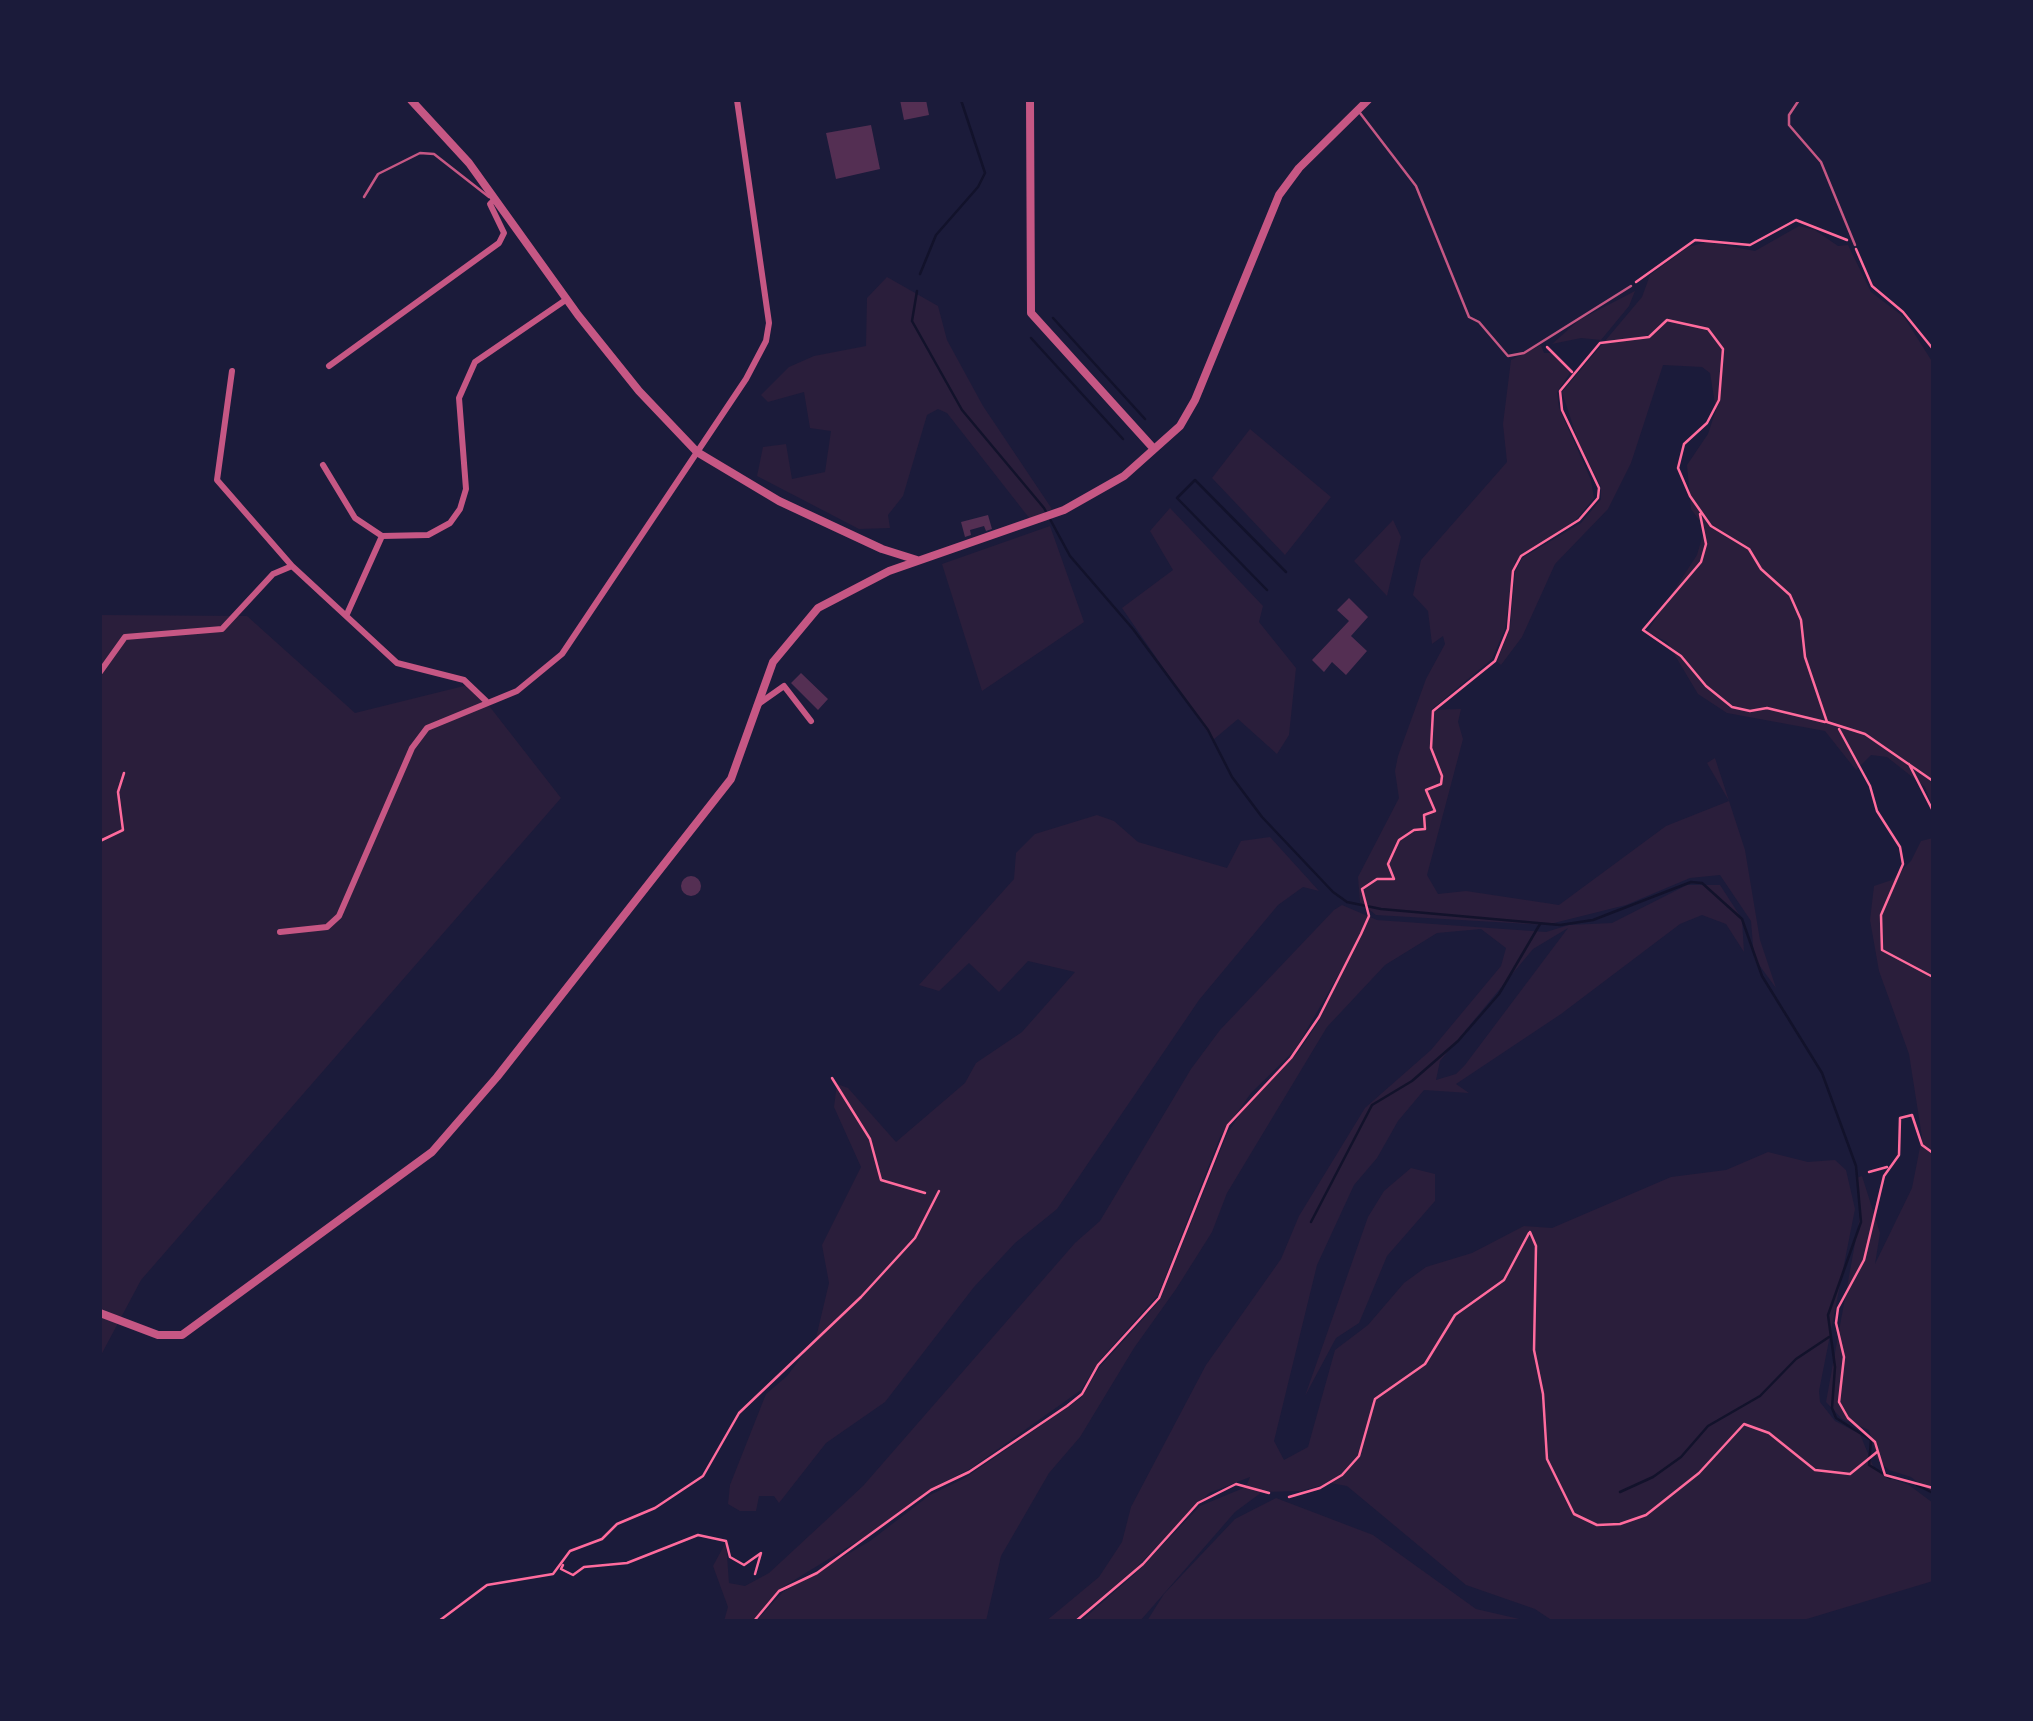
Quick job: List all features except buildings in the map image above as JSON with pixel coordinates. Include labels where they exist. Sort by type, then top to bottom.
[{"type":"street","points":[[411,100],[446,134],[578,315],[652,406],[698,452],[780,501],[882,549],[918,560]]},
{"type":"street","points":[[280,932],[327,926],[336,921],[419,737],[448,716],[527,686],[562,654],[746,379],[768,330],[737,100]]},
{"type":"street","points":[[1030,100],[1031,313],[1154,449]]},
{"type":"street","points":[[100,1312],[158,1335],[182,1335],[432,1152],[497,1076],[731,778],[746,746],[773,662],[818,608],[918,560],[1052,516],[1116,482],[1154,449],[1190,410],[1278,195],[1299,168],[1368,100]]},
{"type":"street","points":[[329,366],[499,242],[504,233],[490,204],[495,200]]},
{"type":"street","points":[[323,465],[355,518],[382,536],[428,535],[456,517],[466,489],[459,408],[465,377],[481,357],[567,299]]},
{"type":"street","points":[[232,371],[217,480],[292,566],[404,668],[464,680],[486,701]]},
{"type":"street","points":[[347,614],[382,536]]},
{"type":"street","points":[[100,672],[124,637],[222,630],[273,574],[292,566]]},
{"type":"street","points":[[756,706],[784,686],[810,722]]},
{"type":"lane","points":[[1800,100],[1789,114],[1789,124],[1821,162],[1855,245]]},
{"type":"lane","points":[[1357,110],[1416,186],[1469,318],[1480,322],[1510,358],[1631,286]]},
{"type":"lane","points":[[364,197],[378,174],[420,153],[434,154],[477,192],[495,200]]},
{"type":"path","points":[[1631,286],[1696,240],[1750,245],[1796,220],[1818,225],[1855,245],[1872,286],[1910,320],[1933,349]]},
{"type":"path","points":[[754,1621],[779,1591],[818,1574],[930,1490],[968,1472],[1082,1394],[1098,1365],[1159,1298],[1228,1125],[1291,1058],[1319,1017],[1369,916],[1362,889],[1378,879],[1394,879],[1388,864],[1399,840],[1414,830],[1425,830],[1424,815],[1435,811],[1426,790],[1440,784],[1442,776],[1431,748],[1433,711],[1495,661],[1508,629],[1513,571],[1521,556],[1579,520],[1598,498],[1599,488],[1562,410],[1560,391],[1600,343],[1649,338],[1667,320],[1708,330],[1723,349],[1719,400],[1707,423],[1684,444],[1678,468],[1700,514],[1706,544],[1701,562],[1643,630],[1680,656],[1706,686],[1732,707],[1750,711],[1768,708],[1864,734],[1933,781]]},
{"type":"path","points":[[1548,338],[1547,348],[1573,373]]},
{"type":"path","points":[[1700,514],[1749,549],[1761,568],[1790,595],[1801,620],[1805,657],[1827,722]]},
{"type":"path","points":[[1838,728],[1870,786],[1877,812],[1900,847],[1903,864],[1881,915],[1882,950],[1933,977]]},
{"type":"path","points":[[1909,762],[1925,804],[1933,811]]},
{"type":"path","points":[[100,841],[123,830],[118,792],[124,773]]},
{"type":"path","points":[[832,1078],[870,1138],[881,1180],[924,1193]]},
{"type":"path","points":[[1933,1085],[1933,1092]]},
{"type":"path","points":[[1869,1172],[1888,1166],[1899,1156],[1900,1118],[1904,1115],[1912,1115],[1922,1145],[1933,1152]]},
{"type":"path","points":[[1888,1166],[1864,1260],[1838,1308],[1836,1323],[1844,1357],[1839,1402],[1848,1418],[1875,1442],[1886,1475],[1933,1488]]},
{"type":"path","points":[[439,1621],[487,1585],[553,1574],[564,1558],[703,1476],[739,1413],[861,1297],[915,1238],[939,1191]]},
{"type":"path","points":[[1289,1496],[1320,1488],[1342,1475],[1359,1456],[1375,1399],[1425,1364],[1454,1315],[1504,1280],[1530,1232],[1536,1246],[1534,1350],[1544,1394],[1547,1458],[1574,1514],[1597,1525],[1620,1524],[1646,1514],[1699,1473],[1744,1424],[1769,1433],[1815,1470],[1850,1474],[1877,1452]]},
{"type":"path","points":[[1076,1621],[1143,1564],[1198,1503],[1236,1484],[1269,1493]]},
{"type":"path","points":[[564,1558],[561,1569],[572,1576],[584,1566],[627,1562],[698,1535],[726,1541],[730,1556],[744,1564],[761,1553],[755,1574]]},
{"type":"shaded area","points":[[1799,226],[1815,230],[1838,246],[1848,245],[1871,292],[1904,317],[1933,363],[1933,808],[1925,787],[1887,757],[1871,755],[1856,770],[1825,731],[1727,713],[1698,694],[1667,642],[1647,632],[1697,555],[1705,528],[1691,509],[1687,465],[1708,434],[1716,410],[1710,373],[1702,367],[1663,365],[1631,463],[1608,509],[1555,564],[1522,637],[1501,665],[1497,661],[1510,628],[1515,572],[1522,558],[1581,523],[1601,499],[1601,487],[1578,441],[1562,392],[1642,297],[1650,275],[1688,247],[1707,242],[1755,251]]},
{"type":"shaded area","points":[[887,277],[938,306],[947,340],[983,406],[1052,509],[1030,519],[947,413],[938,409],[927,415],[903,496],[888,515],[890,528],[859,529],[757,476],[763,447],[786,444],[792,479],[825,472],[831,431],[810,428],[804,392],[768,402],[761,395],[789,367],[814,356],[866,346],[867,298]]},
{"type":"shaded area","points":[[1635,291],[1629,306],[1601,340],[1581,338],[1552,344],[1579,320]]},
{"type":"shaded area","points":[[1541,345],[1544,353],[1551,353],[1570,373],[1557,392],[1559,408],[1591,480],[1594,498],[1576,520],[1515,561],[1505,629],[1492,659],[1431,710],[1461,709],[1458,722],[1463,739],[1427,875],[1438,894],[1466,891],[1559,905],[1666,826],[1729,801],[1707,763],[1715,758],[1745,850],[1760,940],[1776,988],[1754,958],[1751,921],[1720,875],[1690,878],[1626,905],[1546,925],[1376,915],[1360,902],[1358,877],[1399,798],[1395,771],[1398,756],[1426,679],[1445,644],[1443,636],[1432,644],[1428,611],[1413,595],[1421,560],[1507,462],[1503,424],[1511,360]]},
{"type":"shaded area","points":[[1250,429],[1331,497],[1285,555],[1212,478]]},
{"type":"shaded area","points":[[1170,508],[1263,606],[1259,622],[1296,668],[1289,735],[1277,754],[1238,719],[1213,740],[1122,608],[1173,570],[1150,531]]},
{"type":"shaded area","points":[[1393,520],[1401,537],[1387,596],[1354,561]]},
{"type":"shaded area","points":[[1050,526],[1084,622],[982,691],[942,564]]},
{"type":"shaded area","points":[[100,615],[247,616],[355,713],[472,684],[561,798],[141,1280],[100,1357]]},
{"type":"shaded area","points":[[1097,815],[1114,821],[1138,842],[1227,868],[1241,841],[1270,837],[1319,891],[1303,887],[1278,905],[1199,1000],[1057,1209],[1015,1243],[974,1287],[885,1402],[826,1443],[779,1503],[774,1496],[759,1496],[756,1511],[740,1511],[728,1504],[730,1485],[766,1394],[787,1376],[816,1338],[829,1283],[822,1245],[861,1167],[834,1107],[837,1084],[848,1088],[896,1142],[965,1083],[976,1063],[1022,1032],[1075,972],[1028,961],[999,992],[969,963],[939,991],[919,985],[1014,879],[1016,853],[1035,834]]},
{"type":"shaded area","points":[[1933,838],[1933,1495],[1911,1477],[1889,1470],[1877,1459],[1869,1430],[1842,1419],[1826,1402],[1860,1216],[1856,1178],[1862,1176],[1880,1233],[1875,1264],[1912,1188],[1922,1137],[1909,1054],[1879,971],[1870,920],[1874,886],[1892,880],[1911,861],[1921,841]]},
{"type":"shaded area","points":[[1687,885],[1720,885],[1742,919],[1744,952],[1726,924],[1702,915],[1680,924],[1561,1014],[1456,1084],[1469,1093],[1424,1090],[1354,1185],[1317,1265],[1274,1441],[1284,1460],[1308,1447],[1335,1350],[1368,1325],[1404,1283],[1426,1267],[1472,1253],[1524,1226],[1552,1228],[1671,1177],[1726,1170],[1768,1152],[1808,1162],[1835,1160],[1846,1170],[1855,1209],[1820,1402],[1835,1421],[1860,1434],[1873,1466],[1884,1476],[1909,1485],[1933,1503],[1933,1581],[1800,1621],[1553,1621],[1535,1609],[1466,1585],[1347,1486],[1330,1483],[1301,1491],[1262,1492],[1235,1512],[1140,1621],[1081,1621],[1135,1574],[1200,1506],[1246,1487],[1250,1477],[1209,1493],[1135,1569],[1073,1621],[1046,1621],[1099,1577],[1122,1542],[1131,1507],[1206,1365],[1281,1259],[1299,1216],[1365,1108],[1431,1050],[1501,966],[1506,948],[1481,929],[1437,933],[1385,965],[1327,1027],[1227,1193],[1212,1232],[1080,1437],[1049,1473],[1001,1556],[986,1621],[756,1621],[783,1592],[870,1541],[930,1495],[965,1478],[1081,1398],[1099,1368],[1160,1300],[1227,1134],[1243,1110],[1299,1051],[1319,1021],[1354,948],[1295,1050],[1251,1093],[1220,1137],[1158,1295],[1099,1361],[1081,1390],[970,1469],[930,1489],[866,1536],[783,1587],[752,1621],[724,1621],[728,1607],[713,1566],[726,1542],[729,1583],[745,1586],[769,1573],[863,1486],[1075,1243],[1100,1221],[1191,1069],[1220,1030],[1334,910],[1342,905],[1377,920],[1546,932],[1569,925],[1612,923]],"holes":[[[1568,928],[1456,1074],[1436,1080],[1440,1061],[1533,949]]]},
{"type":"shaded area","points":[[1411,1168],[1435,1174],[1435,1201],[1387,1256],[1359,1323],[1336,1338],[1305,1396],[1368,1217],[1384,1191]]},
{"type":"shaded area","points":[[1276,1498],[1373,1535],[1476,1609],[1528,1621],[1147,1621],[1164,1594],[1235,1519]]},
{"type":"waterway","points":[[920,274],[936,235],[978,187],[985,173],[961,100]]},
{"type":"waterway","points":[[917,291],[912,321],[962,410],[1044,508],[1070,556],[1133,629],[1208,730],[1232,777],[1262,817],[1333,892],[1347,902],[1381,909],[1560,925],[1593,920],[1691,882],[1702,883],[1742,919],[1762,976],[1822,1073],[1856,1166],[1861,1222],[1828,1315],[1835,1367],[1832,1408],[1836,1418],[1871,1440],[1869,1465],[1890,1478]]},
{"type":"waterway","points":[[1053,318],[1145,419]]},
{"type":"waterway","points":[[1031,338],[1123,439]]},
{"type":"waterway","points":[[1267,590],[1177,498],[1195,480],[1286,572]]},
{"type":"waterway","points":[[1311,1222],[1372,1105],[1412,1081],[1458,1041],[1499,994],[1540,924]]},
{"type":"waterway","points":[[1620,1492],[1653,1477],[1681,1457],[1708,1426],[1760,1396],[1796,1359],[1829,1337]]},
{"type":"waterway","points":[[1917,1485],[1933,1493]]}]
